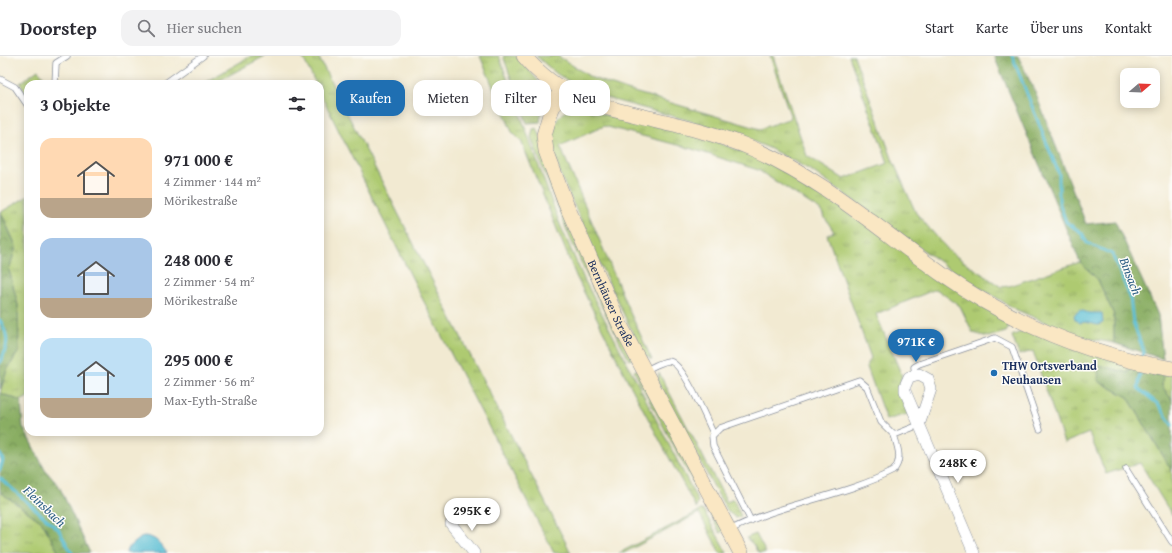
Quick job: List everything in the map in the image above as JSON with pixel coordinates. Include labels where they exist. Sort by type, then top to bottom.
[{"type":"main road","points":[[524,56],[540,73],[559,87]]},
{"type":"main road","name":"Bernhäuser Straße","points":[[559,94],[545,126],[544,143],[546,151],[589,259],[644,371],[740,553]]},
{"type":"main road","points":[[610,109],[711,134],[764,154],[827,190],[944,276],[990,304],[1056,336],[1127,360],[1165,368]]},
{"type":"street","points":[[920,425],[931,390],[928,380],[924,376],[915,375],[906,381],[905,391],[974,553]]},
{"type":"street","points":[[451,524],[474,553]]},
{"type":"lane","points":[[55,80],[56,63],[67,56]]},
{"type":"lane","points":[[169,80],[202,56]]},
{"type":"lane","points":[[0,79],[15,87],[24,100]]},
{"type":"lane","points":[[915,375],[914,367],[919,364],[995,338],[1012,347],[1040,429]]},
{"type":"lane","points":[[644,371],[668,361],[675,363],[683,373],[713,434]]},
{"type":"lane","points":[[729,531],[751,521],[830,495],[894,471],[899,458],[894,436],[881,422],[867,387],[859,380],[720,428],[713,434],[711,440],[714,450],[751,521]]},
{"type":"lane","points":[[894,436],[920,425]]},
{"type":"lane","points":[[1126,469],[1172,542]]},
{"type":"green space","points":[[251,56],[265,56],[220,80],[209,80]]},
{"type":"green space","points":[[302,56],[318,56],[336,91],[336,116],[349,116],[571,553],[554,553],[420,294],[324,101],[324,80],[314,80]]},
{"type":"green space","points":[[480,56],[499,56],[508,80],[491,80],[491,82]]},
{"type":"green space","points":[[503,56],[517,56],[537,80],[512,80]]},
{"type":"green space","points":[[536,56],[558,56],[592,78],[598,80],[567,80],[557,74]]},
{"type":"green space","points":[[770,56],[773,56],[807,156],[844,179],[888,163],[849,56],[854,56],[893,161],[916,213],[950,252],[1001,287],[1009,286],[1080,262],[1098,280],[1114,315],[1114,343],[1080,337],[1017,310],[954,272],[812,171],[769,148],[727,131],[610,99],[610,84],[760,129],[791,118]]},
{"type":"green space","points":[[994,56],[1018,56],[1035,92],[1086,224],[1115,221],[1158,315],[1163,359],[1114,343],[1114,315],[1098,280],[1080,262]]},
{"type":"green space","points":[[38,70],[43,76],[42,80],[24,80]]},
{"type":"green space","points":[[24,80],[24,90],[20,83]]},
{"type":"green space","points":[[505,116],[521,116],[561,227],[584,279],[698,501],[696,508],[628,381],[576,276],[521,141],[512,132]]},
{"type":"green space","points":[[524,116],[541,116],[540,122],[527,123]]},
{"type":"green space","points":[[560,116],[609,116],[693,133],[777,165],[1012,322],[1006,332],[988,337],[973,333],[960,306],[936,289],[876,314],[902,376],[898,390],[908,414],[886,420],[867,367],[867,363],[871,358],[827,235],[834,232],[820,210],[758,170],[689,148],[604,126],[560,146],[628,308],[652,360],[644,355],[626,320],[557,165],[553,146],[553,137],[557,120]]},
{"type":"green space","points":[[537,128],[632,359],[629,360],[591,285],[567,231],[531,138],[533,129]]},
{"type":"green space","points":[[24,198],[24,399],[21,401],[0,393],[7,370],[19,351],[18,305],[9,270],[16,246],[1,212]]},
{"type":"green space","points":[[0,211],[16,246],[9,270],[18,305],[19,351],[7,370],[0,389]]},
{"type":"green space","points":[[1027,329],[1129,365],[1128,373],[1098,381],[1128,397],[1172,471],[1172,515],[1140,463],[1106,474],[1089,433],[1064,443],[1033,351],[1019,355],[1012,336]]},
{"type":"green space","points":[[1099,365],[1128,373],[1129,365],[1163,373],[1162,386],[1172,400],[1172,471],[1128,397],[1098,381]]},
{"type":"green space","points":[[638,369],[725,530],[720,533],[634,371]]},
{"type":"green space","points":[[659,373],[727,502],[733,499],[741,516],[736,518],[727,511],[657,381]]},
{"type":"green space","points":[[1163,373],[1172,375],[1172,400],[1162,386]]},
{"type":"green space","points":[[0,393],[21,401],[24,436],[28,436],[45,470],[59,486],[90,553],[59,553],[42,522],[0,492]]},
{"type":"green space","points":[[0,492],[42,522],[59,553],[0,553]]},
{"type":"green space","points":[[701,510],[704,511],[727,553],[720,553],[699,513],[624,553],[619,553]]},
{"type":"green space","points":[[756,534],[766,553],[758,553],[753,544],[746,538]]},
{"type":"water","points":[[1080,310],[1089,313],[1102,313],[1103,323],[1098,325],[1085,322],[1080,323],[1075,319],[1074,315]]},
{"type":"water","points":[[143,536],[151,537],[157,541],[167,553],[126,553],[127,549]]},
{"type":"waterway","name":"Binsach","points":[[1012,56],[1059,174],[1059,202],[1066,222],[1082,233],[1087,243],[1112,254],[1130,297],[1133,322],[1144,352],[1142,359]]},
{"type":"waterway","name":"Fleinsbach","points":[[0,320],[7,337],[5,351],[0,363]]},
{"type":"waterway","name":"Binsach","points":[[1141,367],[1138,388],[1159,405],[1172,425]]},
{"type":"waterway","name":"Fleinsbach","points":[[0,454],[3,460],[0,470]]},
{"type":"waterway","name":"Fleinsbach","points":[[0,478],[58,529],[72,553]]},
{"type":"place","name":"THW Ortsverband Neuhausen","points":[[994,373]]}]
